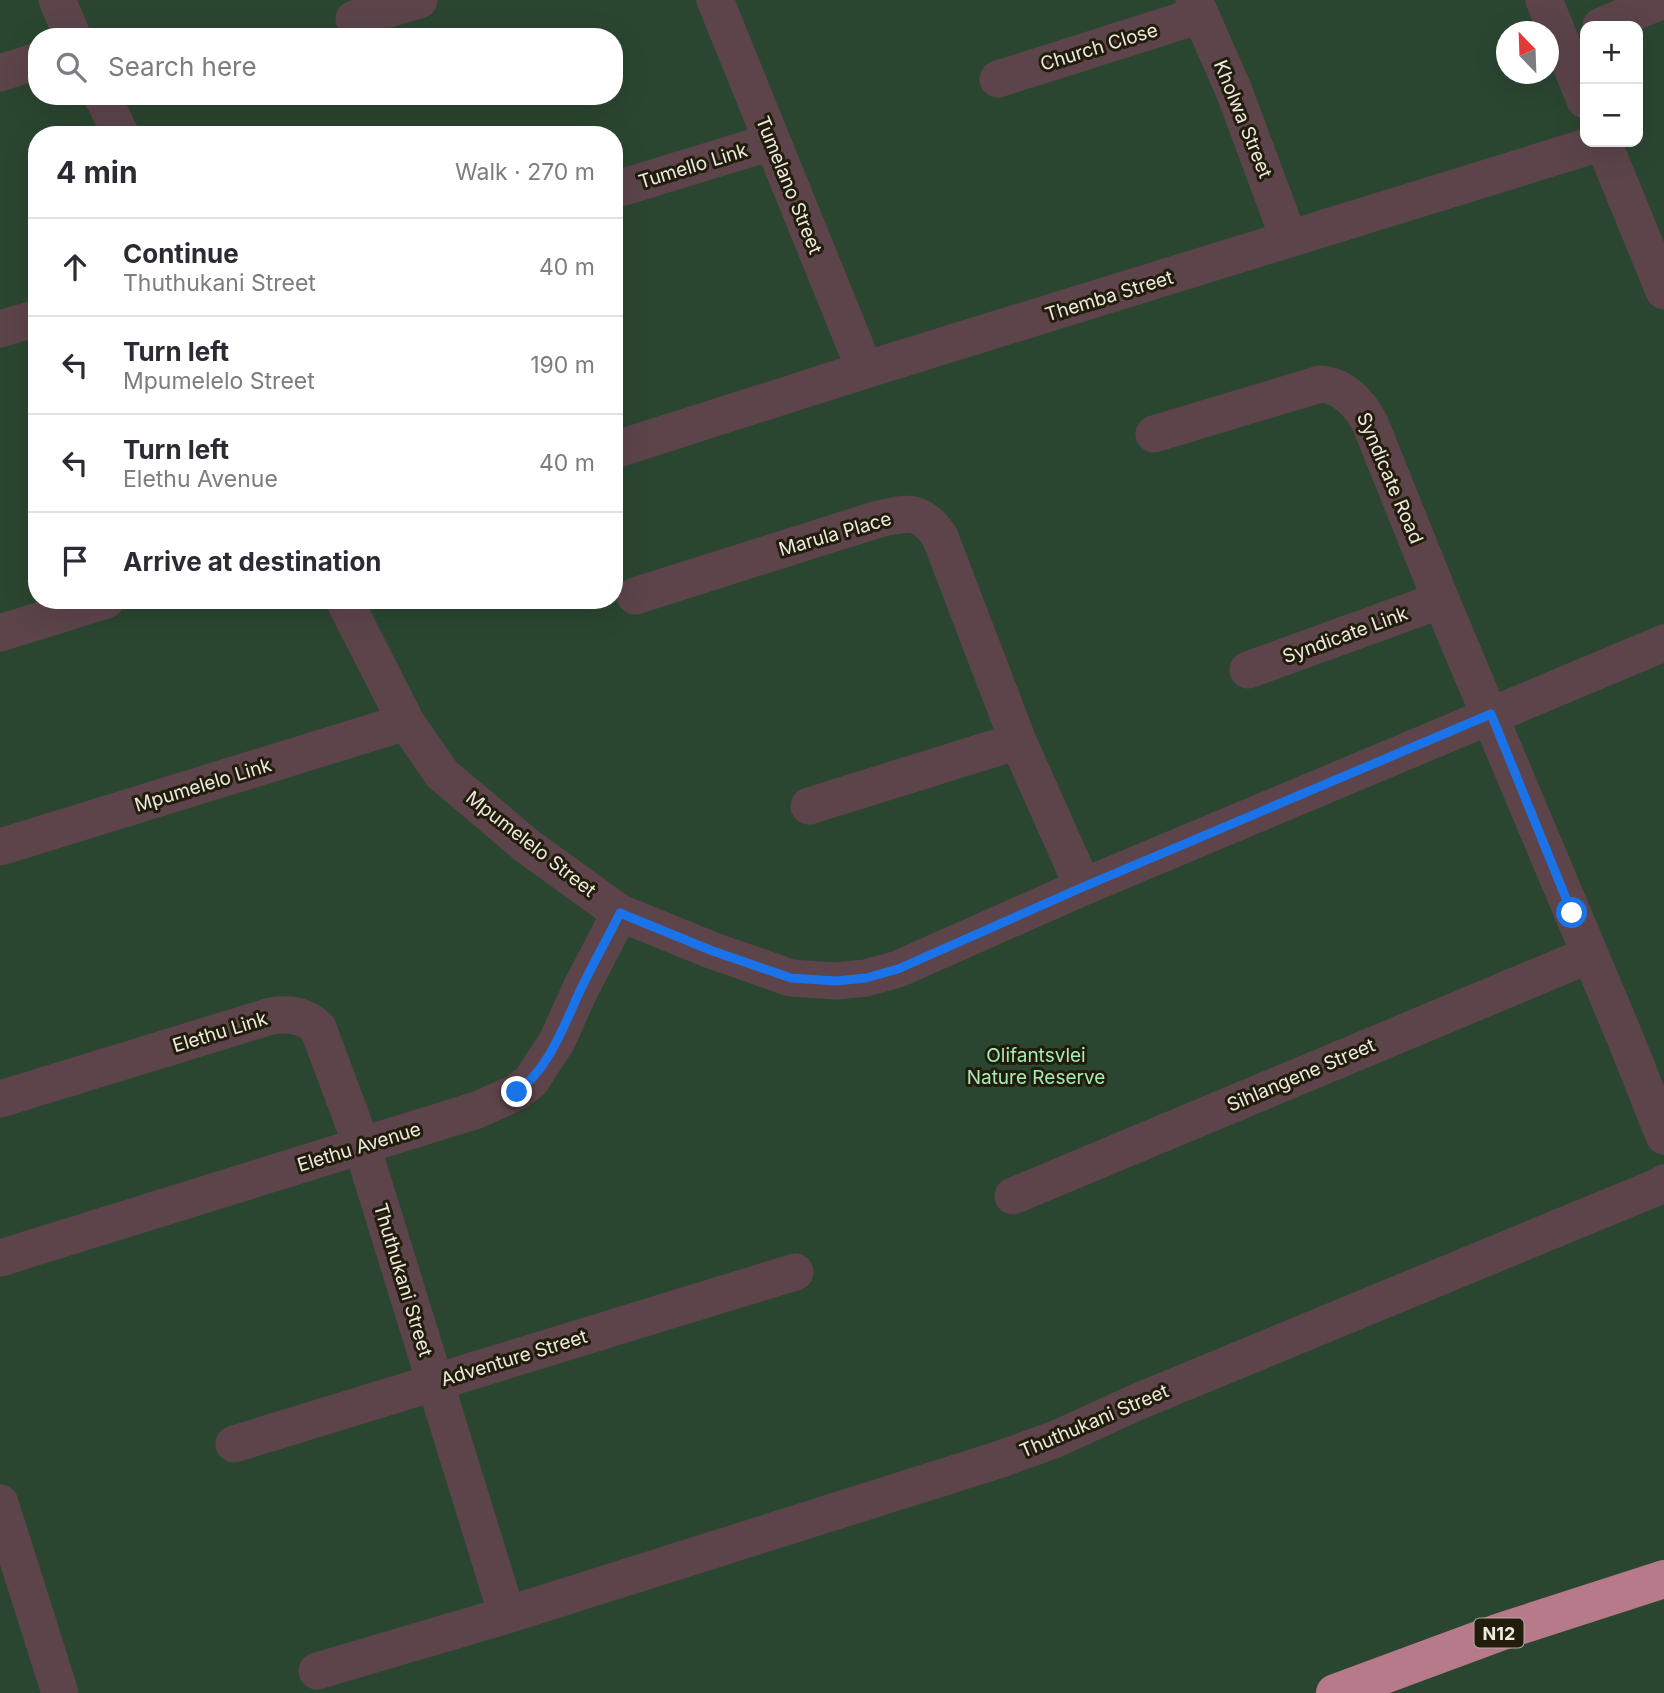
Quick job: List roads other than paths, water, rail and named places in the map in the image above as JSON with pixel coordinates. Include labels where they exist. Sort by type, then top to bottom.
[{"type":"highway","name":"N12","points":[[1335,1693],[1500,1632],[1664,1579]]},
{"type":"street","points":[[57,0],[70,28]]},
{"type":"street","points":[[354,19],[419,0]]},
{"type":"street","name":"Tumelano Street","points":[[715,0],[865,370]]},
{"type":"street","points":[[1544,0],[1573,38],[1582,84]]},
{"type":"street","points":[[1613,21],[1663,0]]},
{"type":"street","name":"Church Close","points":[[998,79],[1197,7]]},
{"type":"street","name":"Kholwa Street","points":[[1197,7],[1234,91],[1289,239]]},
{"type":"street","points":[[0,73],[28,64]]},
{"type":"street","points":[[106,105],[117,126]]},
{"type":"street","name":"Tumello Link","points":[[623,187],[771,142]]},
{"type":"street","name":"Themba Street","points":[[623,447],[1587,147]]},
{"type":"street","points":[[1605,147],[1664,291]]},
{"type":"street","points":[[0,330],[28,321]]},
{"type":"street","name":"Syndicate Road","points":[[1154,434],[1320,384],[1336,387],[1360,406],[1370,423],[1441,600],[1491,714]]},
{"type":"street","name":"Marula Place","points":[[635,596],[876,520],[916,514],[940,537],[1017,741],[1083,887]]},
{"type":"street","name":"Syndicate Link","points":[[1248,670],[1441,600]]},
{"type":"street","points":[[0,633],[77,609]]},
{"type":"street","name":"Mpumelelo Street","points":[[349,609],[406,722],[442,774],[527,846],[620,913],[710,950],[791,978],[836,981],[866,978],[898,969],[1083,887],[1664,643]]},
{"type":"street","points":[[1491,714],[1664,1136]]},
{"type":"street","name":"Mpumelelo Link","points":[[0,847],[406,722]]},
{"type":"street","points":[[809,806],[1017,741]]},
{"type":"street","name":"Elethu Avenue","points":[[0,1258],[477,1110],[509,1096],[531,1081],[557,1041],[620,913]]},
{"type":"street","name":"Sihlangene Street","points":[[1013,1196],[1589,955]]},
{"type":"street","name":"Elethu Link","points":[[0,1099],[271,1016],[292,1014],[311,1021],[321,1032],[362,1146]]},
{"type":"street","name":"Thuthukani Street","points":[[362,1146],[508,1615]]},
{"type":"street","name":"Thuthukani Street","points":[[317,1671],[508,1615],[989,1462],[1056,1438],[1137,1402],[1545,1236],[1664,1183]]},
{"type":"street","name":"Adventure Street","points":[[234,1444],[795,1272]]},
{"type":"street","points":[[1,1512],[61,1693]]},
{"type":"park label","name":"Olifantsvlei Nature Reserve","points":[[1036,1066]]}]
